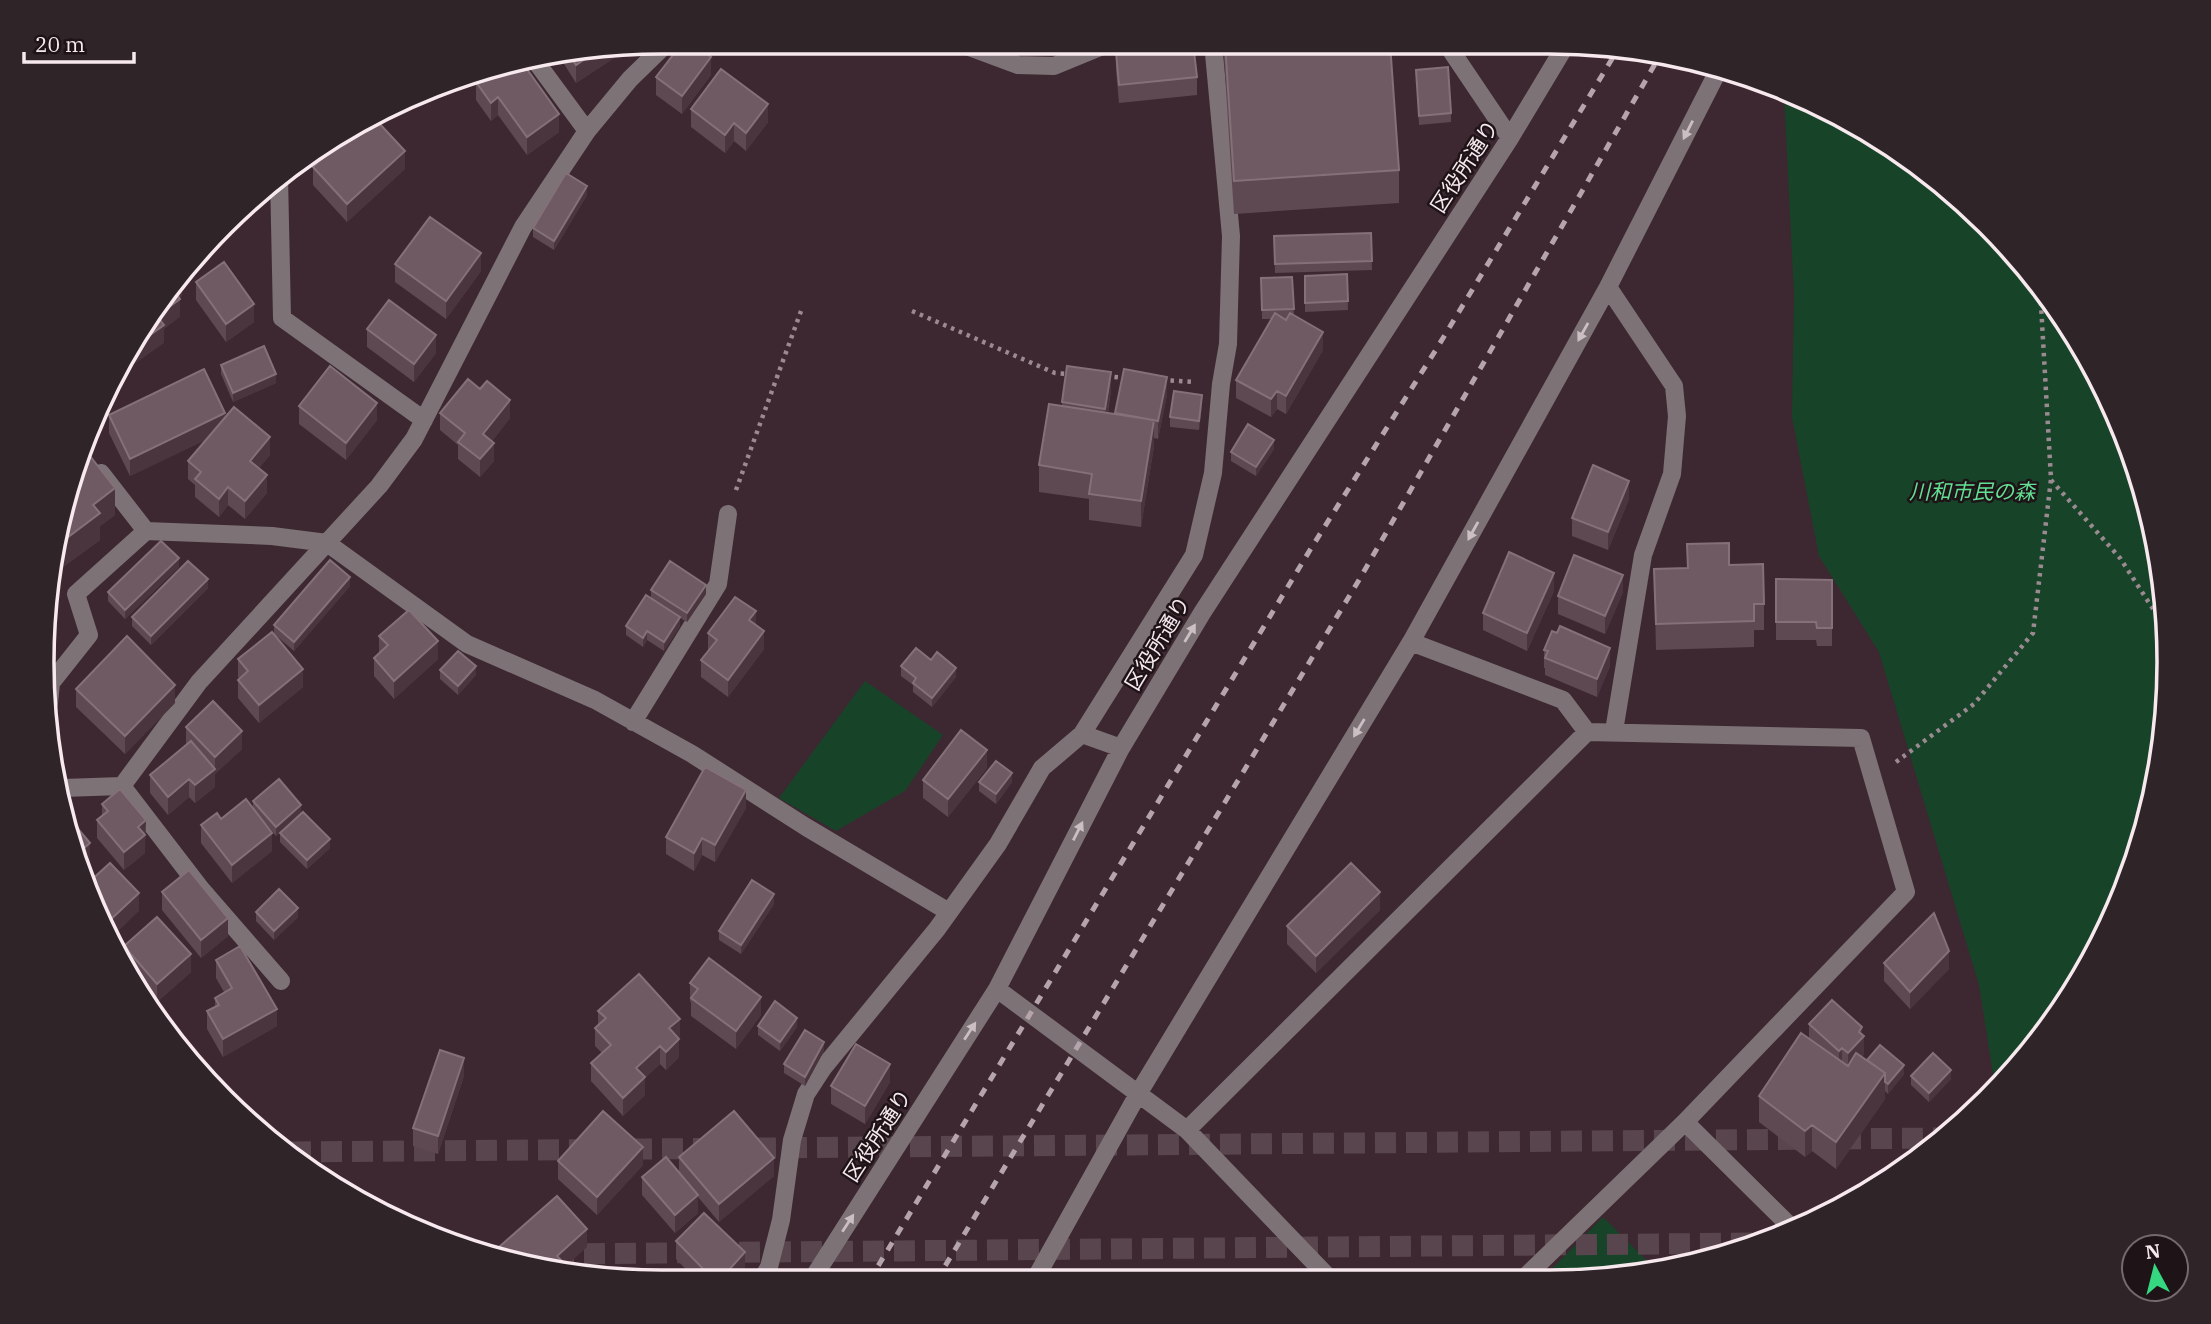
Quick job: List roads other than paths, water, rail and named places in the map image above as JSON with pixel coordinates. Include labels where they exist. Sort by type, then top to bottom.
[{"type":"street","points":[[122,786],[199,682],[379,486],[414,439],[523,227],[587,131],[656,54]]},
{"type":"street","points":[[988,54],[1018,65],[1054,66],[1083,54]]},
{"type":"street","points":[[767,1270],[780,1220],[792,1140],[806,1094],[949,912],[998,844],[1042,768],[1082,734],[1194,555],[1213,473],[1221,384],[1228,344],[1231,236],[1214,54]]},
{"type":"street","points":[[1453,54],[1510,138]]},
{"type":"street","name":"区役所通り","points":[[818,1270],[997,989],[1121,748],[1202,613],[1510,138],[1560,55]]},
{"type":"street","points":[[540,67],[587,131]]},
{"type":"street","points":[[1040,1270],[1138,1094],[1411,642],[1608,287],[1715,78]]},
{"type":"street","points":[[279,190],[282,318],[424,420]]},
{"type":"street","points":[[1608,287],[1674,386],[1677,416],[1672,474],[1643,555],[1614,731]]},
{"type":"street","points":[[90,459],[146,531]]},
{"type":"street","points":[[633,722],[718,584],[728,514]]},
{"type":"street","points":[[55,678],[89,635],[76,594],[146,531],[272,536],[327,543],[467,645],[595,700],[692,754],[806,827],[949,912]]},
{"type":"street","points":[[1411,642],[1563,700],[1587,732]]},
{"type":"street","points":[[1187,1129],[1587,732],[1860,738],[1906,892],[1685,1122],[1532,1270]]},
{"type":"street","points":[[1082,734],[1121,748]]},
{"type":"street","points":[[68,788],[122,786]]},
{"type":"street","points":[[122,786],[201,889],[281,981]]},
{"type":"street","points":[[997,989],[1187,1129],[1322,1270]]},
{"type":"street","points":[[1685,1122],[1785,1221]]},
{"type":"tunnel","points":[[303,1152],[1926,1138]]},
{"type":"tunnel","points":[[553,1254],[1724,1243]]},
{"type":"railway","points":[[876,1270],[1310,550],[1437,348],[1613,58]]},
{"type":"railway","points":[[943,1270],[1359,580],[1655,64]]},
{"type":"park label","name":"川和市民の森","points":[[1972,491]]}]
